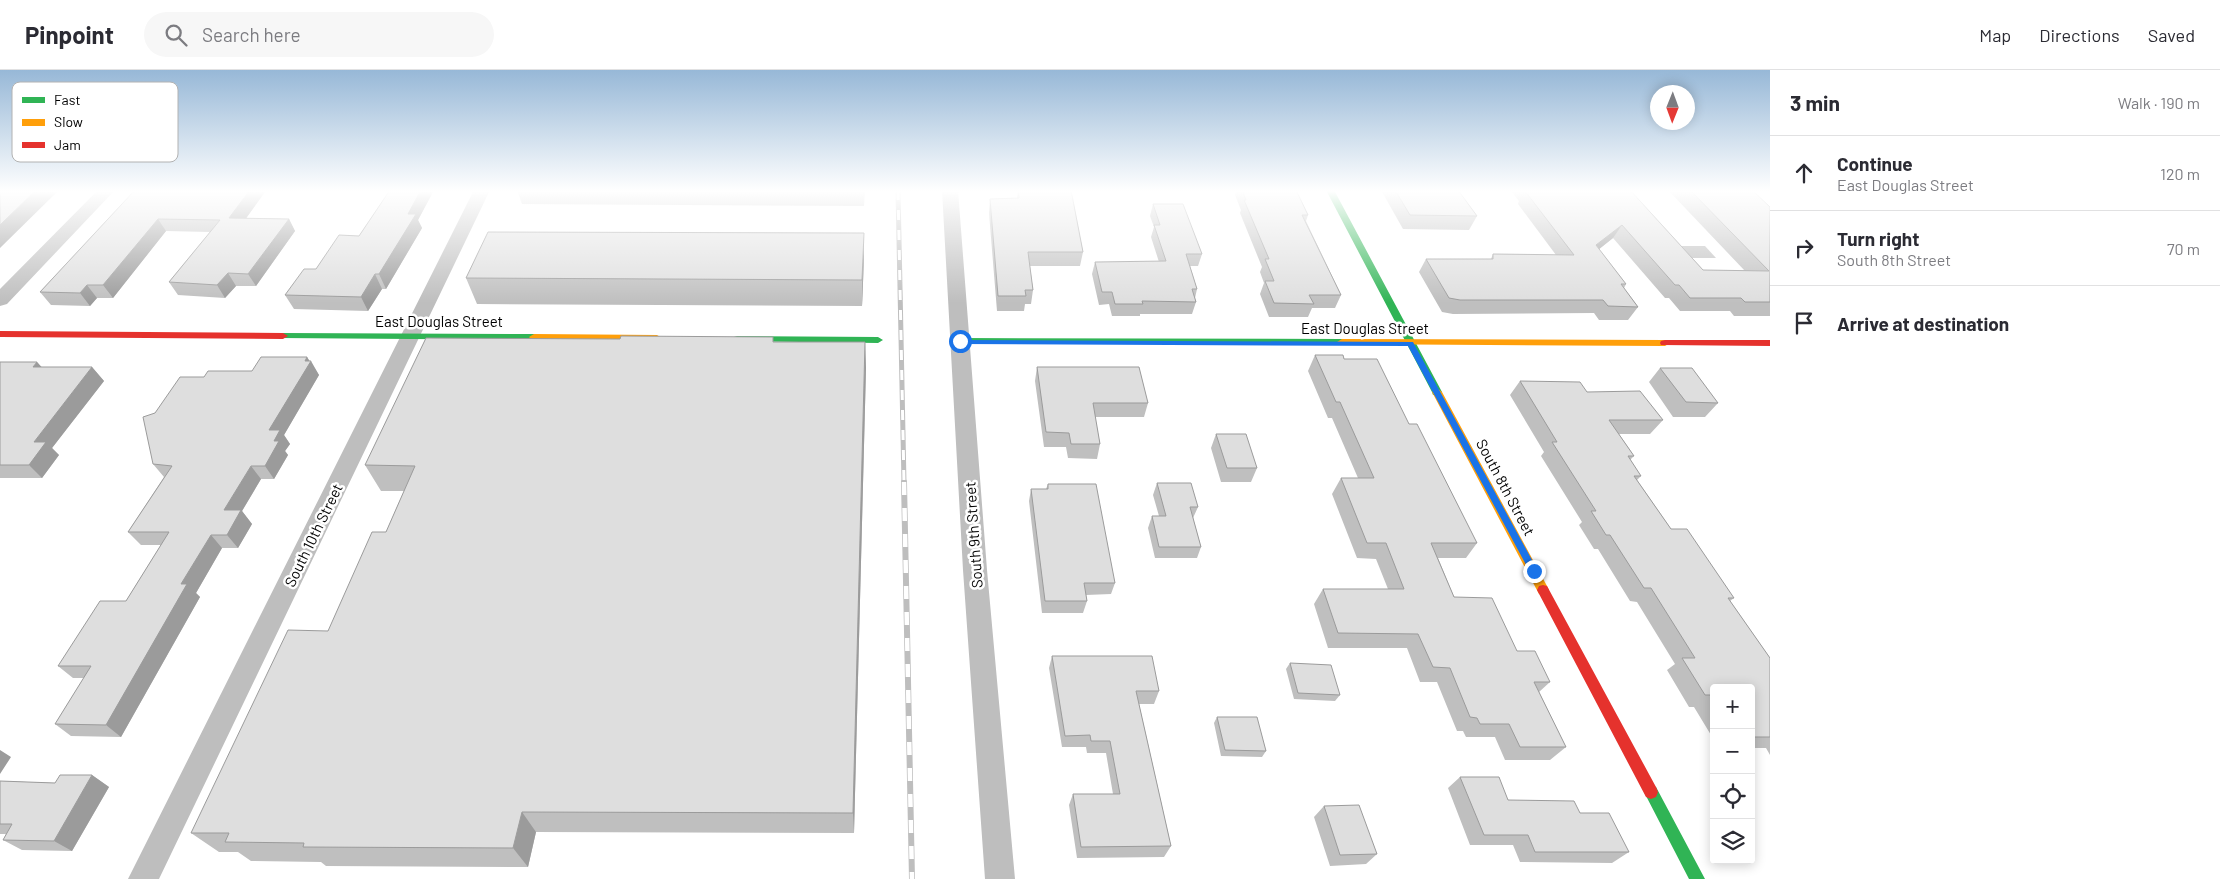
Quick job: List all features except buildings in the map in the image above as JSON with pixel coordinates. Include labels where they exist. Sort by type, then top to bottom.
[{"type":"street","points":[[0,300],[70,228]]},
{"type":"street","name":"South 10th Street","points":[[143,879],[464,228]]},
{"type":"street","name":"South 9th Street","points":[[953,228],[975,570],[1000,879]]},
{"type":"street","name":"South 8th Street","points":[[1350,228],[1697,879]]},
{"type":"street","name":"East Douglas Street","points":[[0,334],[669,338]]},
{"type":"street","points":[[729,339],[878,340]]},
{"type":"street","name":"East Douglas Street","points":[[960,341],[1770,343]]},
{"type":"shaded area","points":[[1667,246],[1705,246],[1716,258],[1677,258]]},
{"type":"railway","points":[[899,228],[904,483]]},
{"type":"railway","points":[[904,482],[912,879]]},
{"type":"traffic: fast","points":[[1350,228],[1437,392]]},
{"type":"traffic: fast","points":[[283,336],[534,337]]},
{"type":"traffic: fast","points":[[737,339],[878,340]]},
{"type":"traffic: fast","points":[[960,341],[1342,342]]},
{"type":"traffic: fast","points":[[1651,792],[1697,879]]},
{"type":"traffic: slow","points":[[534,337],[657,338]]},
{"type":"traffic: slow","points":[[1342,342],[1665,343]]},
{"type":"traffic: slow","points":[[1437,392],[1543,590]]},
{"type":"traffic: jam","points":[[0,334],[283,336]]},
{"type":"traffic: jam","points":[[1665,343],[1770,343]]},
{"type":"traffic: jam","points":[[1543,590],[1651,792]]},
{"type":"route","points":[[960,341],[1411,343],[1534,571]]}]
